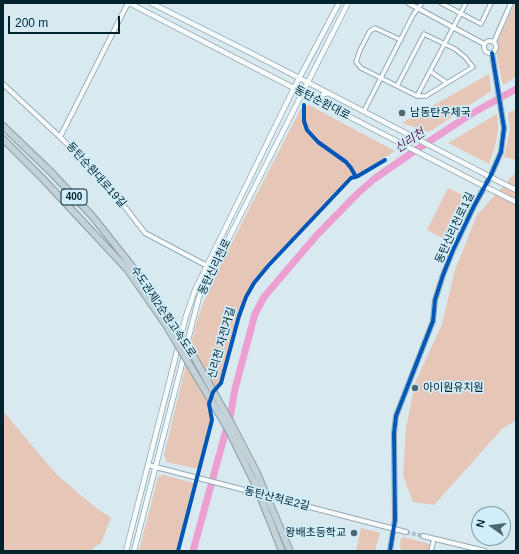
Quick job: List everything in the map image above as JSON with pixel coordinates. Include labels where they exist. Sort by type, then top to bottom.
[{"type":"highway","name":"수도권제2순환고속도로","points":[[3,126],[51,172],[93,217],[139,275],[194,357],[231,422],[256,471],[290,551]]},
{"type":"highway","name":"수도권제2순환고속도로","points":[[3,139],[48,184],[127,269],[170,331],[228,429],[256,486],[282,551]]},
{"type":"main road","name":"동탄순환대로","points":[[128,3],[516,202]]},
{"type":"main road","name":"동탄순환대로","points":[[151,3],[516,190]]},
{"type":"main road","name":"동탄신리천로","points":[[126,551],[186,316],[197,287],[294,88],[339,3]]},
{"type":"main road","name":"동탄신리천로","points":[[134,551],[194,312],[202,291],[348,3]]},
{"type":"main road","points":[[311,55],[311,60],[313,62],[319,59]]},
{"type":"main road","points":[[273,77],[279,77],[281,75],[282,72],[280,68]]},
{"type":"main road","points":[[322,103],[322,96],[329,93]]},
{"type":"main road","points":[[282,114],[287,112],[289,118]]},
{"type":"main road","points":[[217,245],[218,251],[223,250]]},
{"type":"main road","points":[[197,287],[201,286],[202,291]]},
{"type":"main road","points":[[153,447],[156,450],[160,448]]},
{"type":"main road","points":[[143,486],[147,484],[150,487]]},
{"type":"street","points":[[60,136],[128,3]]},
{"type":"street","points":[[408,3],[484,44]]},
{"type":"street","points":[[364,111],[413,15],[422,3]]},
{"type":"street","points":[[441,3],[481,24],[491,3]]},
{"type":"street","points":[[417,96],[466,3]]},
{"type":"street","points":[[484,44],[490,41],[494,42],[511,3]]},
{"type":"street","points":[[397,86],[424,34],[460,53],[473,68],[426,96],[417,96],[397,86],[381,78],[361,68],[356,62],[360,50],[370,31],[375,28],[401,40]]},
{"type":"street","name":"동탄신리천로1길","points":[[390,551],[394,529],[394,433],[396,416],[433,321],[435,300],[443,275],[474,206],[491,175],[501,152],[504,128],[492,53],[496,49],[494,42]]},
{"type":"street","points":[[484,44],[485,51],[492,53]]},
{"type":"street","points":[[430,71],[447,83]]},
{"type":"street","name":"동탄순환대로19길","points":[[3,84],[60,136],[108,185],[145,233],[213,270]]},
{"type":"street","name":"동탄산척로2길","points":[[148,465],[406,532]]},
{"type":"street","points":[[423,536],[483,551]]},
{"type":"street","points":[[431,551],[434,539]]},
{"type":"shaded area","points":[[515,3],[516,77],[503,85],[496,51],[498,41]]},
{"type":"shaded area","points":[[489,74],[491,91],[429,132],[402,123]]},
{"type":"shaded area","points":[[309,105],[395,151],[356,177],[349,179],[257,277],[249,288],[238,313],[198,469],[167,462],[164,455],[195,328],[202,306],[222,262],[301,108]]},
{"type":"shaded area","points":[[516,109],[516,160],[504,157],[510,130],[508,113]]},
{"type":"shaded area","points":[[497,114],[498,130],[489,164],[448,143]]},
{"type":"shaded area","points":[[516,172],[516,420],[502,429],[434,505],[413,502],[403,475],[406,428],[415,383],[442,324],[455,270],[477,215]]},
{"type":"shaded area","points":[[448,188],[469,198],[447,240],[427,230]]},
{"type":"shaded area","points":[[3,411],[57,475],[95,507],[111,518],[101,543],[94,547],[92,551],[3,551]]},
{"type":"shaded area","points":[[163,475],[194,483],[176,551],[139,551],[158,477]]},
{"type":"shaded area","points":[[361,528],[380,533],[375,551],[356,551]]},
{"type":"shaded area","points":[[403,537],[430,544],[429,551],[401,551],[400,541]]},
{"type":"waterway","name":"신리천","points":[[193,551],[231,412],[235,389],[255,314],[264,297],[317,235],[357,194],[374,179],[471,114],[516,89]]},
{"type":"tunnel","points":[[406,532],[423,536]]},
{"type":"cycle path","points":[[390,551],[395,520],[394,433],[396,416],[433,321],[435,300],[443,275],[453,250],[501,152],[504,128],[492,53]]},
{"type":"cycle path","points":[[304,105],[304,121],[307,130],[318,142],[346,162],[356,177]]},
{"type":"cycle path","name":"신리천 자전거길","points":[[178,551],[212,420],[209,404],[213,392],[221,383],[239,316],[246,297],[254,283],[268,266],[351,178],[358,176],[385,160]]},
{"type":"place","name":"남동탄우체국","points":[[402,113]]},
{"type":"place","name":"아이원유치원","points":[[415,388]]},
{"type":"place","name":"왕배초등학교","points":[[354,533]]}]
